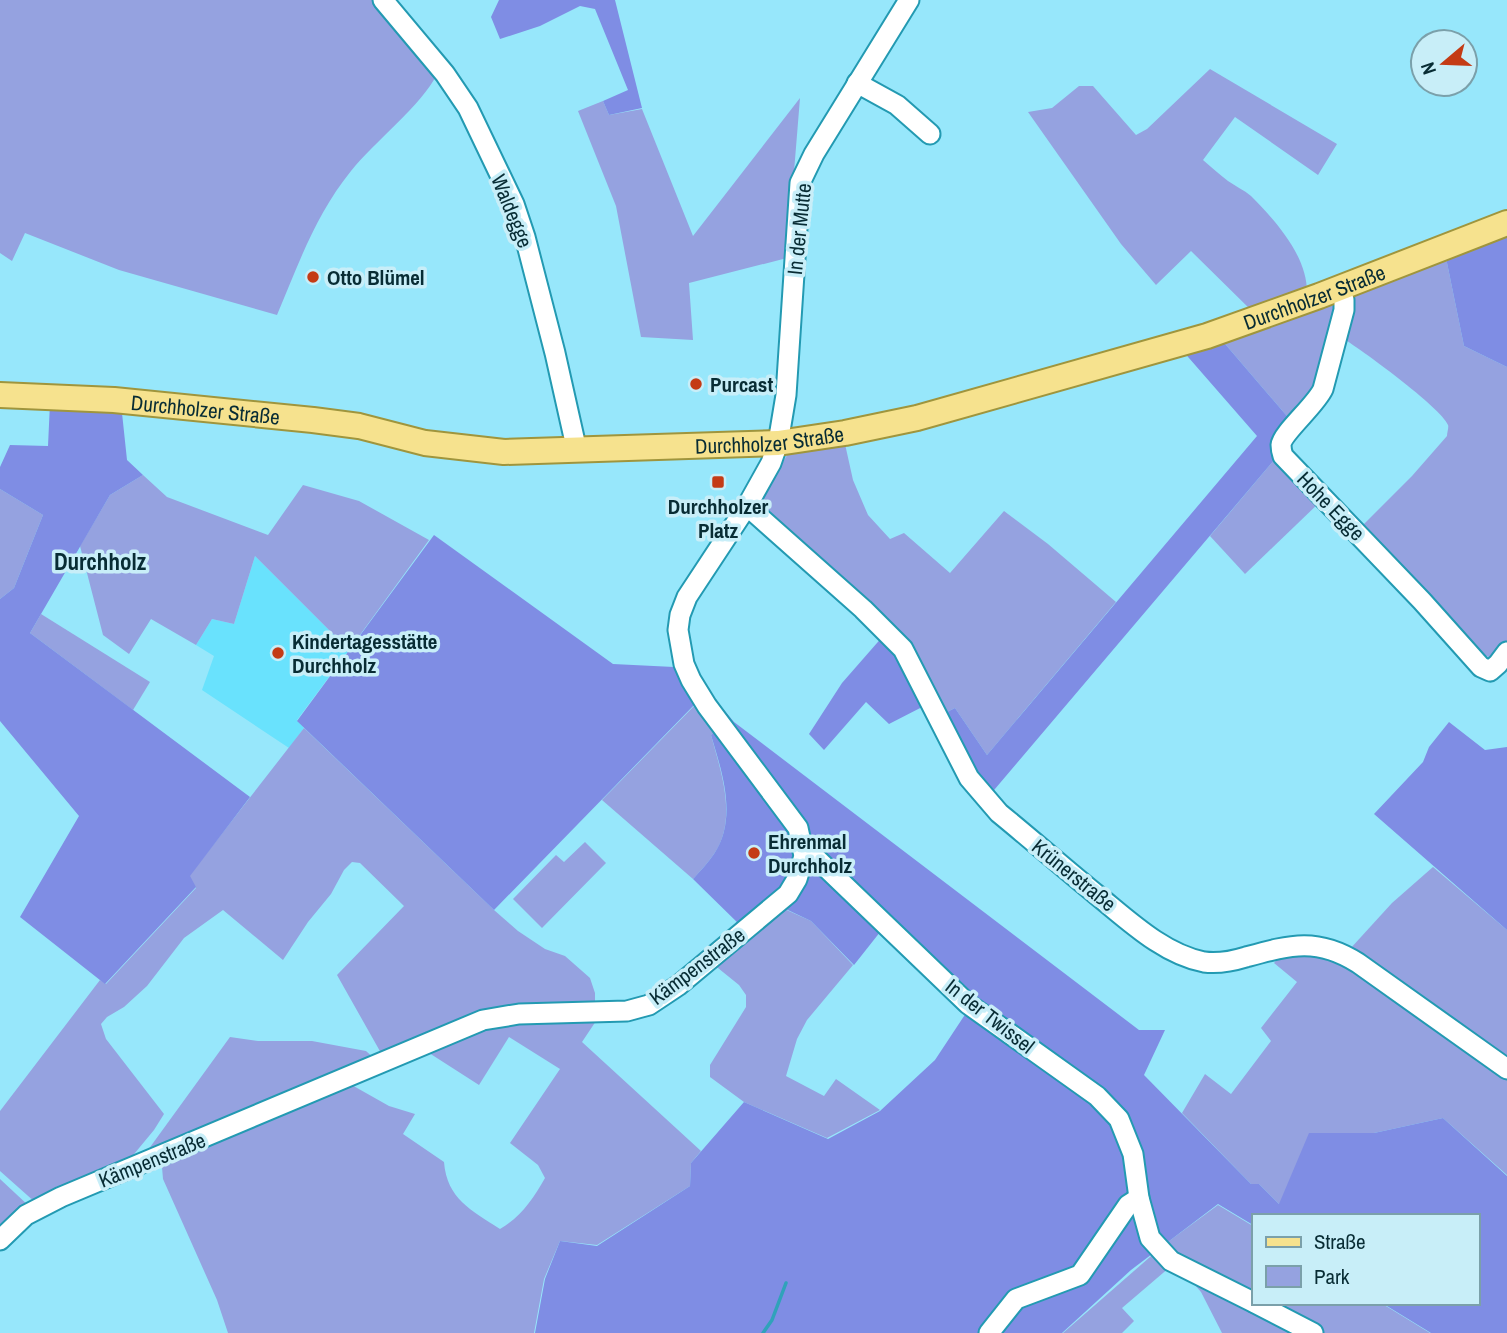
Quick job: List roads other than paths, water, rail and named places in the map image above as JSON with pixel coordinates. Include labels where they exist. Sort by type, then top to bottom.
[{"type":"main road","name":"Durchholzer Straße","points":[[0,395],[114,400],[313,420],[359,426],[453,448],[504,452],[778,443],[917,418],[1036,386],[1244,324],[1507,223]]},
{"type":"street","name":"Waldegge","points":[[383,0],[445,74],[468,108],[514,204],[555,353],[577,451]]},
{"type":"street","name":"In der Mutte","points":[[778,443],[786,395],[800,183],[814,154],[909,0]]},
{"type":"street","points":[[857,83],[897,105],[930,134]]},
{"type":"street","name":"Hohe Egge","points":[[1340,288],[1344,310],[1323,389],[1317,401],[1283,437],[1280,446],[1283,456],[1422,601],[1481,667],[1490,671],[1507,652]]},
{"type":"street","points":[[778,443],[771,463],[747,506],[687,597],[680,615],[679,645],[691,680],[707,706],[798,828],[804,856]]},
{"type":"street","name":"Krünerstraße","points":[[747,506],[863,609],[903,649],[923,684],[954,751],[983,797],[1132,923],[1174,950],[1215,963],[1298,945],[1311,944],[1331,948],[1358,962],[1507,1069]]},
{"type":"street","name":"In der Twissel","points":[[804,856],[817,859],[968,1004],[1097,1096],[1119,1119],[1133,1154],[1139,1198],[1150,1238],[1171,1261],[1252,1302]]},
{"type":"street","name":"Kämpenstraße","points":[[0,1240],[26,1215],[61,1197],[483,1020],[519,1014],[627,1011],[649,1005],[680,985],[788,894],[797,879],[804,856]]},
{"type":"street","points":[[989,1333],[1016,1299],[1080,1275],[1128,1205],[1139,1198]]},
{"type":"street","name":"In der Twissel","points":[[1258,1305],[1313,1333]]},
{"type":"waterway","points":[[763,1333],[772,1320],[786,1283]]},
{"type":"place","name":"Otto Blümel","points":[[313,277]]},
{"type":"place","name":"Purcast","points":[[696,384]]},
{"type":"place","name":"Durchholzer Platz","points":[[718,482]]},
{"type":"place","name":"Kindertagesstätte Durchholz","points":[[278,653]]},
{"type":"place","name":"Ehrenmal Durchholz","points":[[754,853]]},
{"type":"district","name":"Durchholz","points":[[100,561]]}]
